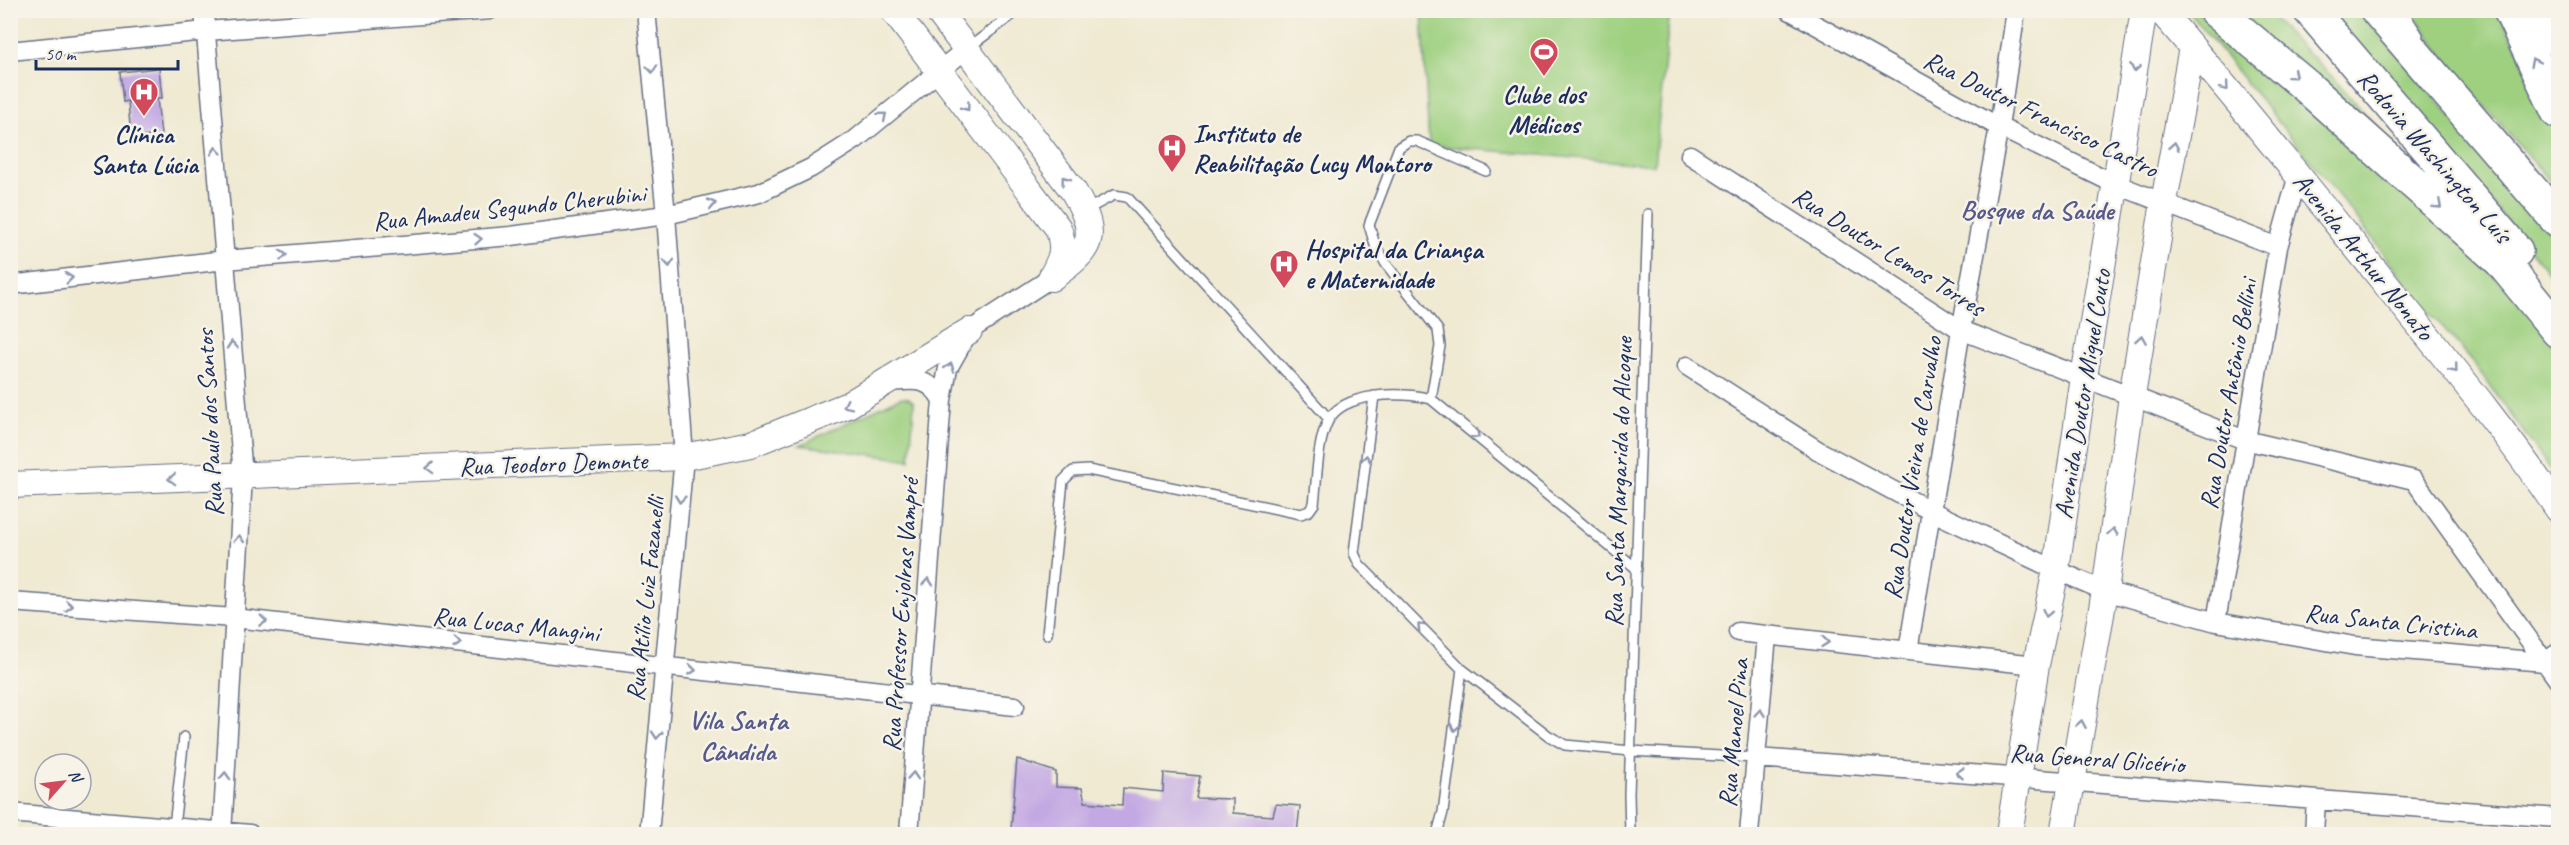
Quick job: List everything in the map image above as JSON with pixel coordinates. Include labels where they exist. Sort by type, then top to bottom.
[{"type":"highway","points":[[2216,10],[2314,93],[2501,261],[2559,331]]},
{"type":"highway","name":"Rodovia Washington Luís","points":[[2310,10],[2559,303]]},
{"type":"highway","name":"Rodovia Washington Luís","points":[[2377,10],[2559,221]]},
{"type":"highway","points":[[2510,10],[2559,112]]},
{"type":"street","name":"Rua Paulo dos Santos","points":[[204,10],[243,477],[222,833]]},
{"type":"street","points":[[10,51],[206,31],[490,10]]},
{"type":"street","name":"Rua Atílio Luiz Fazanelli","points":[[646,10],[666,215],[684,457],[649,834]]},
{"type":"street","points":[[893,10],[1058,228],[1064,243],[1059,262],[1051,278]]},
{"type":"street","points":[[937,10],[1074,192],[1084,210],[1090,233],[1086,246],[1078,259],[1051,278]]},
{"type":"street","name":"Rua Doutor Francisco Castro","points":[[1789,10],[1999,127],[2115,184],[2278,247]]},
{"type":"street","name":"Rua Doutor Vieira de Carvalho","points":[[1908,651],[1961,330],[1999,127],[2016,10]]},
{"type":"street","name":"Avenida Doutor Miguel Couto","points":[[2009,834],[2036,664],[2056,570],[2084,377],[2144,10]]},
{"type":"street","name":"Avenida Arthur Nonato","points":[[2160,10],[2298,175],[2518,449],[2559,509]]},
{"type":"street","points":[[2529,10],[2559,44]]},
{"type":"street","name":"Avenida Doutor Miguel Couto","points":[[2063,834],[2070,782],[2105,591],[2132,396],[2192,47]]},
{"type":"street","name":"Rua Amadeu Segundo Cherubini","points":[[10,285],[225,260],[511,236],[666,215],[759,193],[811,168],[855,140],[966,49]]},
{"type":"street","name":"Rua Doutor Lemos Torres","points":[[1690,154],[1961,330],[2245,440],[2414,480],[2552,657]]},
{"type":"street","name":"Rua Doutor Antônio Bellini","points":[[2216,622],[2278,247],[2298,175]]},
{"type":"street","name":"Rua Teodoro Demonte","points":[[10,485],[684,457],[751,444],[848,405],[1051,278]]},
{"type":"street","name":"Rua Professor Enjolras Vampré","points":[[909,834],[942,400],[948,368],[969,331]]},
{"type":"street","name":"Rua Santa Cristina","points":[[1687,366],[1820,451],[1931,511],[2105,591],[2216,622],[2355,646],[2552,657]]},
{"type":"street","points":[[886,382],[920,381],[935,387],[942,400]]},
{"type":"street","name":"Rua Lucas Mangini","points":[[10,602],[234,618],[1015,706]]},
{"type":"street","points":[[1738,632],[2036,664]]},
{"type":"street","name":"Rua Manoel Pina","points":[[1749,834],[1767,636]]},
{"type":"street","points":[[2552,657],[2559,680]]},
{"type":"street","name":"Rua General Glicério","points":[[1756,758],[2559,818]]},
{"type":"street","points":[[2314,834],[2316,800]]},
{"type":"street","points":[[10,813],[250,834]]},
{"type":"lane","points":[[966,49],[1019,10]]},
{"type":"lane","points":[[2402,10],[2426,46]]},
{"type":"lane","points":[[2445,74],[2512,166]]},
{"type":"lane","points":[[1431,399],[1440,346],[1438,330],[1386,264],[1375,245],[1370,225],[1399,147],[1409,141],[1417,141],[1486,171]]},
{"type":"lane","points":[[1084,210],[1114,195],[1127,197],[1329,419]]},
{"type":"lane","name":"Rua Santa Margarida do Alcoque","points":[[1630,834],[1648,214]]},
{"type":"lane","points":[[1047,634],[1063,481],[1073,471],[1088,470],[1301,514],[1309,511],[1314,504],[1323,432],[1329,419],[1339,408],[1374,396],[1415,394],[1431,399],[1637,569]]},
{"type":"lane","name":"Rua General Glicério","points":[[1374,396],[1354,553],[1359,564],[1462,669],[1549,736],[1565,745],[1756,758]]},
{"type":"lane","points":[[1437,834],[1443,812],[1462,669]]},
{"type":"lane","points":[[174,827],[184,737]]},
{"type":"green space","name":"Clube dos Médicos","points":[[1422,11],[1670,11],[1654,165],[1429,145]]},
{"type":"green space","points":[[2188,11],[2198,11],[2302,100],[2486,267],[2524,307],[2558,351],[2558,480],[2470,358],[2428,310],[2351,211]]},
{"type":"green space","points":[[2227,11],[2267,11],[2324,68],[2410,164]]},
{"type":"green space","points":[[2325,11],[2360,11],[2558,241],[2558,284],[2482,191]]},
{"type":"green space","points":[[2411,11],[2497,11],[2558,126],[2558,190],[2459,77]]},
{"type":"green space","points":[[901,397],[909,398],[914,403],[910,460],[800,445]]},
{"type":"building","name":"Clínica Santa Lúcia","points":[[159,68],[162,98],[157,98],[161,135],[131,138],[128,101],[123,102],[120,72]]},
{"type":"building","points":[[1017,759],[1056,772],[1056,787],[1082,788],[1085,802],[1122,805],[1123,788],[1163,792],[1164,773],[1200,776],[1196,798],[1233,799],[1233,813],[1273,816],[1276,804],[1300,806],[1297,834],[1079,834],[1011,829]]},
{"type":"place","name":"Clube dos Médicos","points":[[1544,78]]},
{"type":"place","name":"Clínica Santa Lúcia","points":[[144,118]]},
{"type":"place","name":"Instituto de Reabilitação Lucy Montoro","points":[[1172,174]]},
{"type":"place","name":"Hospital da Criança e Maternidade","points":[[1284,290]]},
{"type":"district","name":"Bosque da Saúde","points":[[2037,210]]},
{"type":"district","name":"Vila Santa Cândida","points":[[738,736]]}]
